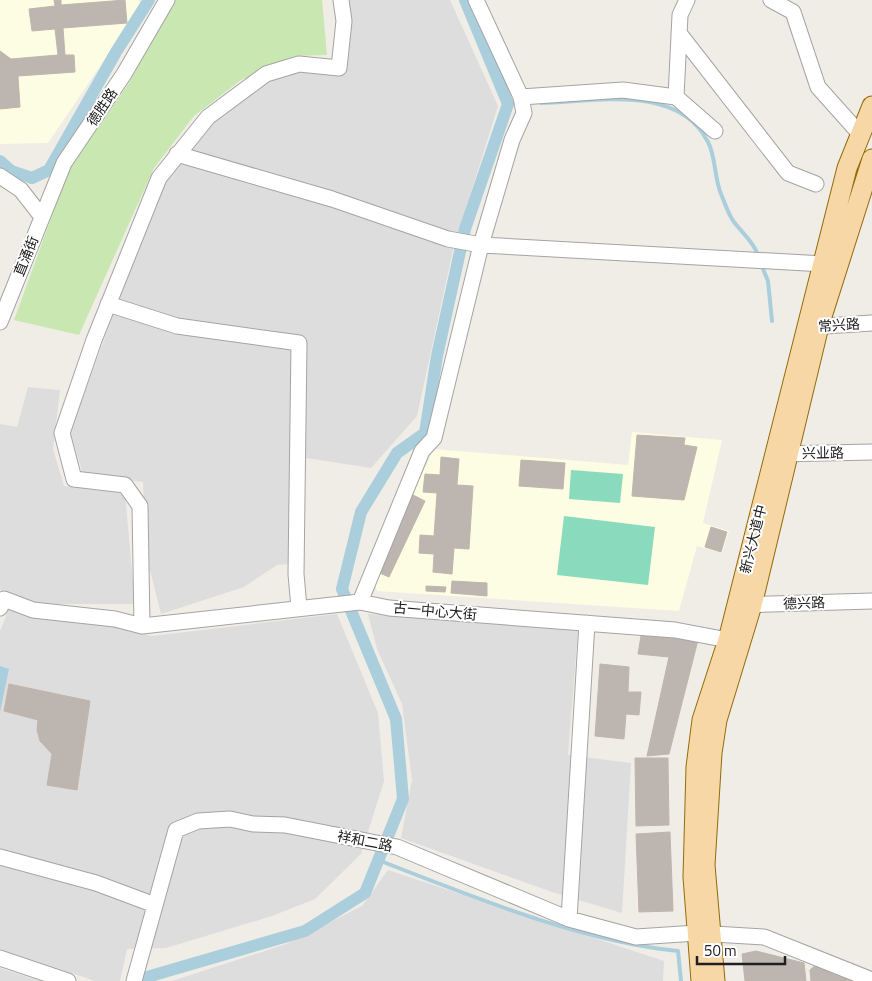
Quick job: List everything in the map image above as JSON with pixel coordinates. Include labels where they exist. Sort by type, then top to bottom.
[{"type":"main road","name":"新兴大道中","points":[[701,981],[705,864],[712,753],[717,720],[812,327],[824,264],[847,168],[871,109]]},
{"type":"main road","name":"新兴大道中","points":[[812,327],[872,159]]},
{"type":"main road","name":"新兴大道中","points":[[715,981],[693,877],[696,767],[702,720],[728,640],[744,605]]},
{"type":"street","name":"德胜路","points":[[42,217],[64,163],[124,74],[167,0]]},
{"type":"street","points":[[1,601],[33,610],[115,618],[142,626],[140,506],[125,484],[74,479],[62,433],[108,304],[159,178],[208,117],[266,74],[299,64],[340,68],[344,21],[342,0]]},
{"type":"street","points":[[360,602],[422,451],[434,438],[480,245],[512,140],[524,113],[521,97],[476,0]]},
{"type":"street","points":[[676,97],[680,15],[687,0]]},
{"type":"street","points":[[772,0],[793,12],[818,87],[860,134]]},
{"type":"street","points":[[679,33],[788,173],[816,184]]},
{"type":"street","points":[[521,97],[623,90],[676,97],[715,131]]},
{"type":"street","points":[[177,154],[332,199],[448,239],[480,245],[824,264]]},
{"type":"street","points":[[0,176],[21,190],[42,217]]},
{"type":"street","name":"直涌街","points":[[0,322],[42,217]]},
{"type":"street","points":[[108,304],[177,326],[299,343],[296,574],[300,608]]},
{"type":"street","name":"常兴路","points":[[812,327],[872,323]]},
{"type":"street","name":"兴业路","points":[[782,454],[872,452]]},
{"type":"street","name":"德兴路","points":[[744,605],[872,601]]},
{"type":"street","name":"古一中心大街","points":[[142,626],[300,608],[333,607],[360,602],[389,608],[675,630],[728,640]]},
{"type":"street","points":[[569,919],[587,623]]},
{"type":"street","name":"祥和二路","points":[[134,981],[176,830],[198,821],[230,818],[253,824],[285,824],[397,847],[569,919],[636,937],[704,933],[764,938],[872,980]]},
{"type":"street","points":[[0,857],[96,883],[155,905]]},
{"type":"street","points":[[1,962],[68,981]]},
{"type":"shaded area","points":[[0,0],[138,0],[142,4],[48,143],[0,144]]},
{"type":"shaded area","points":[[348,0],[450,0],[498,106],[453,250],[417,416],[371,468],[306,458],[302,563],[277,565],[244,587],[161,614],[146,554],[143,482],[83,474],[70,432],[164,178],[212,120],[267,79],[299,69],[338,75]]},
{"type":"shaded area","points":[[28,387],[60,390],[53,449],[64,486],[125,494],[135,604],[33,604],[0,590],[0,424],[17,427]]},
{"type":"shaded area","points":[[632,432],[722,440],[703,523],[729,531],[722,553],[697,546],[679,611],[377,591],[372,577],[434,449],[628,465]]},
{"type":"shaded area","points":[[9,609],[107,625],[152,636],[337,614],[378,713],[384,781],[361,854],[315,899],[272,916],[166,948],[127,949],[120,981],[95,981],[0,949],[0,631]]},
{"type":"shaded area","points":[[368,614],[578,630],[568,755],[631,763],[622,913],[555,893],[401,838],[412,780],[402,704],[377,649]]},
{"type":"shaded area","points":[[388,870],[664,961],[663,981],[172,981],[286,944],[362,906]]},
{"type":"shaded area","points":[[0,968],[40,981],[0,981]]},
{"type":"green space","points":[[174,0],[322,0],[327,55],[294,56],[241,80],[194,116],[154,168],[79,335],[14,320],[69,169],[129,83]]},
{"type":"green space","points":[[571,470],[623,474],[620,503],[569,499]]},
{"type":"green space","points":[[564,516],[655,527],[648,585],[557,575]]},
{"type":"water","points":[[0,666],[9,669],[0,712]]},
{"type":"building","points":[[54,0],[61,0],[61,5],[125,0],[127,23],[63,28],[65,55],[74,55],[75,72],[18,76],[20,107],[0,109],[0,51],[11,59],[58,55],[55,29],[32,31],[29,9],[55,6]]},
{"type":"building","points":[[637,435],[685,438],[684,445],[697,447],[684,500],[632,496]]},
{"type":"building","points":[[441,457],[459,459],[457,485],[473,486],[469,549],[454,548],[452,574],[433,572],[434,554],[419,553],[420,535],[434,536],[437,493],[423,492],[425,474],[440,475]]},
{"type":"building","points":[[521,460],[565,463],[563,489],[519,486]]},
{"type":"building","points":[[411,494],[425,501],[389,577],[375,571]]},
{"type":"building","points":[[711,527],[727,532],[721,552],[705,547]]},
{"type":"building","points":[[452,581],[487,583],[487,596],[451,593]]},
{"type":"building","points":[[426,586],[446,587],[445,592],[426,591]]},
{"type":"building","points":[[641,636],[698,640],[669,754],[647,756],[669,657],[638,654]]},
{"type":"building","points":[[600,664],[629,667],[628,692],[641,692],[639,715],[626,714],[624,739],[595,736]]},
{"type":"building","points":[[9,684],[90,701],[77,790],[47,785],[52,754],[40,741],[37,730],[38,720],[4,711]]},
{"type":"building","points":[[635,758],[668,758],[669,825],[636,826]]},
{"type":"building","points":[[670,832],[673,911],[639,912],[636,834]]},
{"type":"building","points":[[756,951],[804,963],[806,981],[745,981],[742,954]]},
{"type":"building","points":[[818,963],[857,981],[811,981],[810,970]]},
{"type":"waterway","points":[[0,161],[11,171],[32,178],[49,170],[116,52],[149,0]]},
{"type":"waterway","points":[[146,981],[147,977],[305,931],[365,893],[403,799],[396,719],[342,589],[361,512],[397,453],[425,433],[437,356],[465,229],[508,104],[465,0]]},
{"type":"waterway","points":[[541,103],[610,99],[634,100],[656,103],[677,111],[694,123],[708,142],[711,148],[719,188],[728,212],[758,255]]},
{"type":"waterway","points":[[508,104],[519,104]]},
{"type":"waterway","points":[[761,264],[768,281],[772,321]]},
{"type":"waterway","points":[[378,860],[488,902],[564,927],[602,938],[678,951],[681,981]]}]
